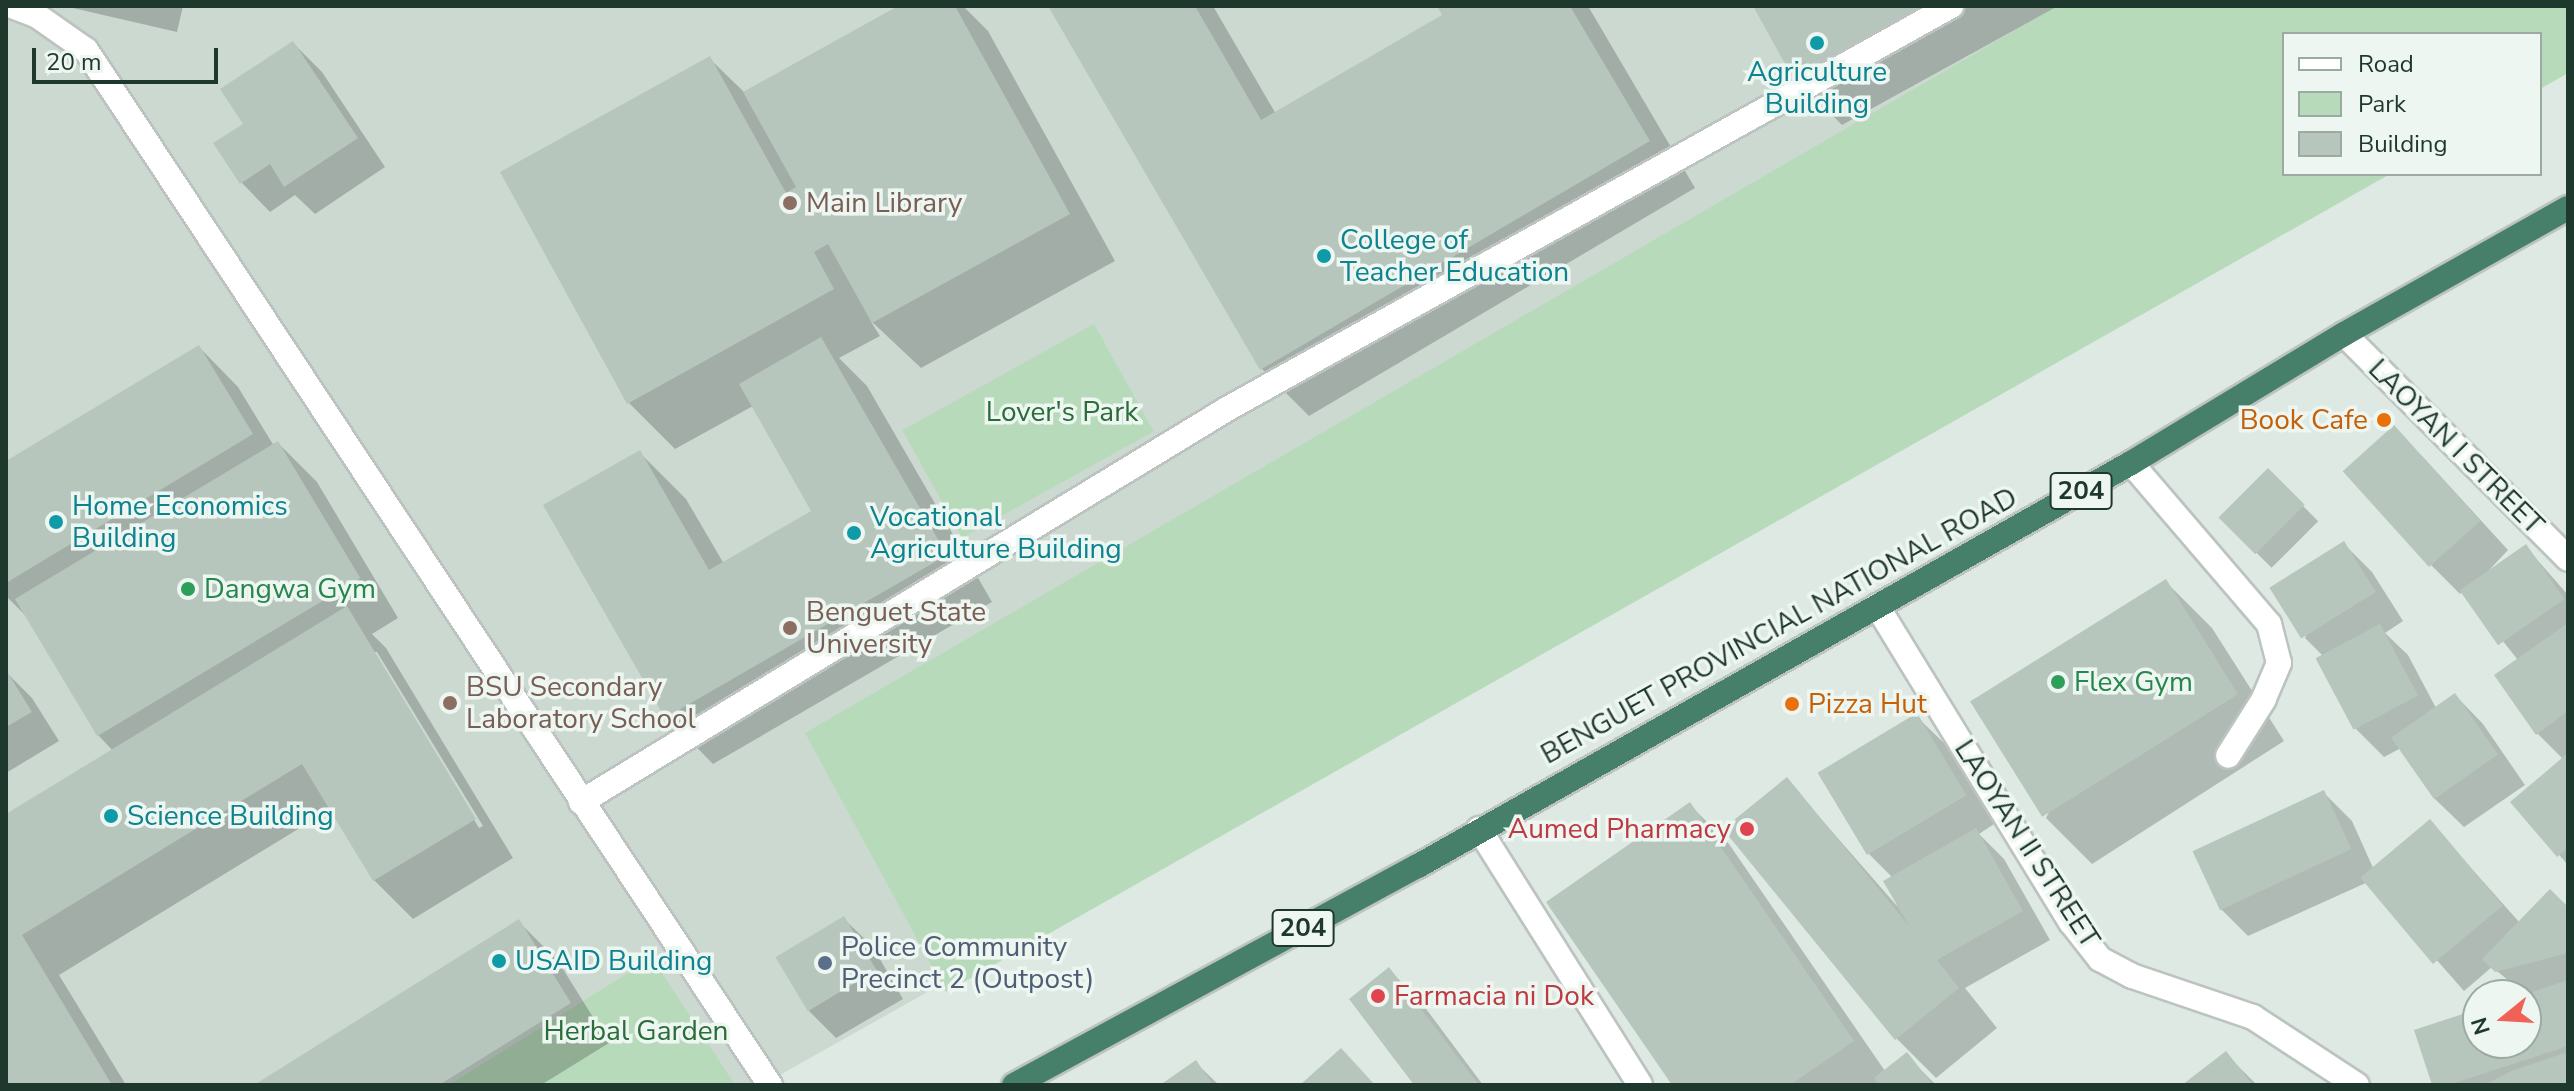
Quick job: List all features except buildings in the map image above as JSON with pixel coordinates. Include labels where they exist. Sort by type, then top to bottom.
[{"type":"highway","name":"BENGUET PROVINCIAL NATIONAL ROAD","points":[[1014,1085],[1479,829],[2131,463],[2344,334],[2568,208]]},
{"type":"street","points":[[12,6],[36,15],[86,50],[770,1085]]},
{"type":"street","points":[[581,802],[1227,409],[1951,6]]},
{"type":"street","name":"LAOYAN I STREET","points":[[2344,334],[2568,559]]},
{"type":"street","points":[[2131,463],[2269,624],[2279,663],[2264,699],[2228,756]]},
{"type":"street","name":"LAOYAN II STREET","points":[[1877,606],[2071,922],[2100,959],[2132,976],[2253,1017],[2357,1085]]},
{"type":"street","points":[[1479,829],[1640,1085]]},
{"type":"shaded area","name":"Benguet State University","points":[[6,6],[2568,6],[2542,32],[2282,32],[2282,176],[2379,176],[762,1085],[6,1085]]},
{"type":"green space","points":[[2057,6],[2568,6],[2568,73],[2542,88],[2542,32],[2282,32],[2282,176],[2386,176],[946,992],[805,733]]},
{"type":"green space","name":"Lover's Park","points":[[1094,324],[1154,432],[962,538],[902,430]]},
{"type":"green space","name":"Herbal Garden","points":[[652,958],[735,1085],[449,1085]]},
{"type":"place","name":"Agriculture Building","points":[[1817,43]]},
{"type":"place","name":"Main Library","points":[[790,203]]},
{"type":"place","name":"College of Teacher Education","points":[[1324,256]]},
{"type":"place","name":"Book Cafe","points":[[2384,420]]},
{"type":"place","name":"Home Economics Building","points":[[56,522]]},
{"type":"place","name":"Vocational Agriculture Building","points":[[854,533]]},
{"type":"place","name":"Dangwa Gym","points":[[188,589]]},
{"type":"place","name":"Benguet State University","points":[[790,628]]},
{"type":"place","name":"Flex Gym","points":[[2058,682]]},
{"type":"place","name":"BSU Secondary Laboratory School","points":[[450,703]]},
{"type":"place","name":"Pizza Hut","points":[[1792,704]]},
{"type":"place","name":"Science Building","points":[[111,816]]},
{"type":"place","name":"Aumed Pharmacy","points":[[1747,829]]},
{"type":"place","name":"USAID Building","points":[[499,961]]},
{"type":"place","name":"Police Community Precinct 2 (Outpost)","points":[[825,963]]},
{"type":"place","name":"Farmacia ni Dok","points":[[1378,996]]}]
